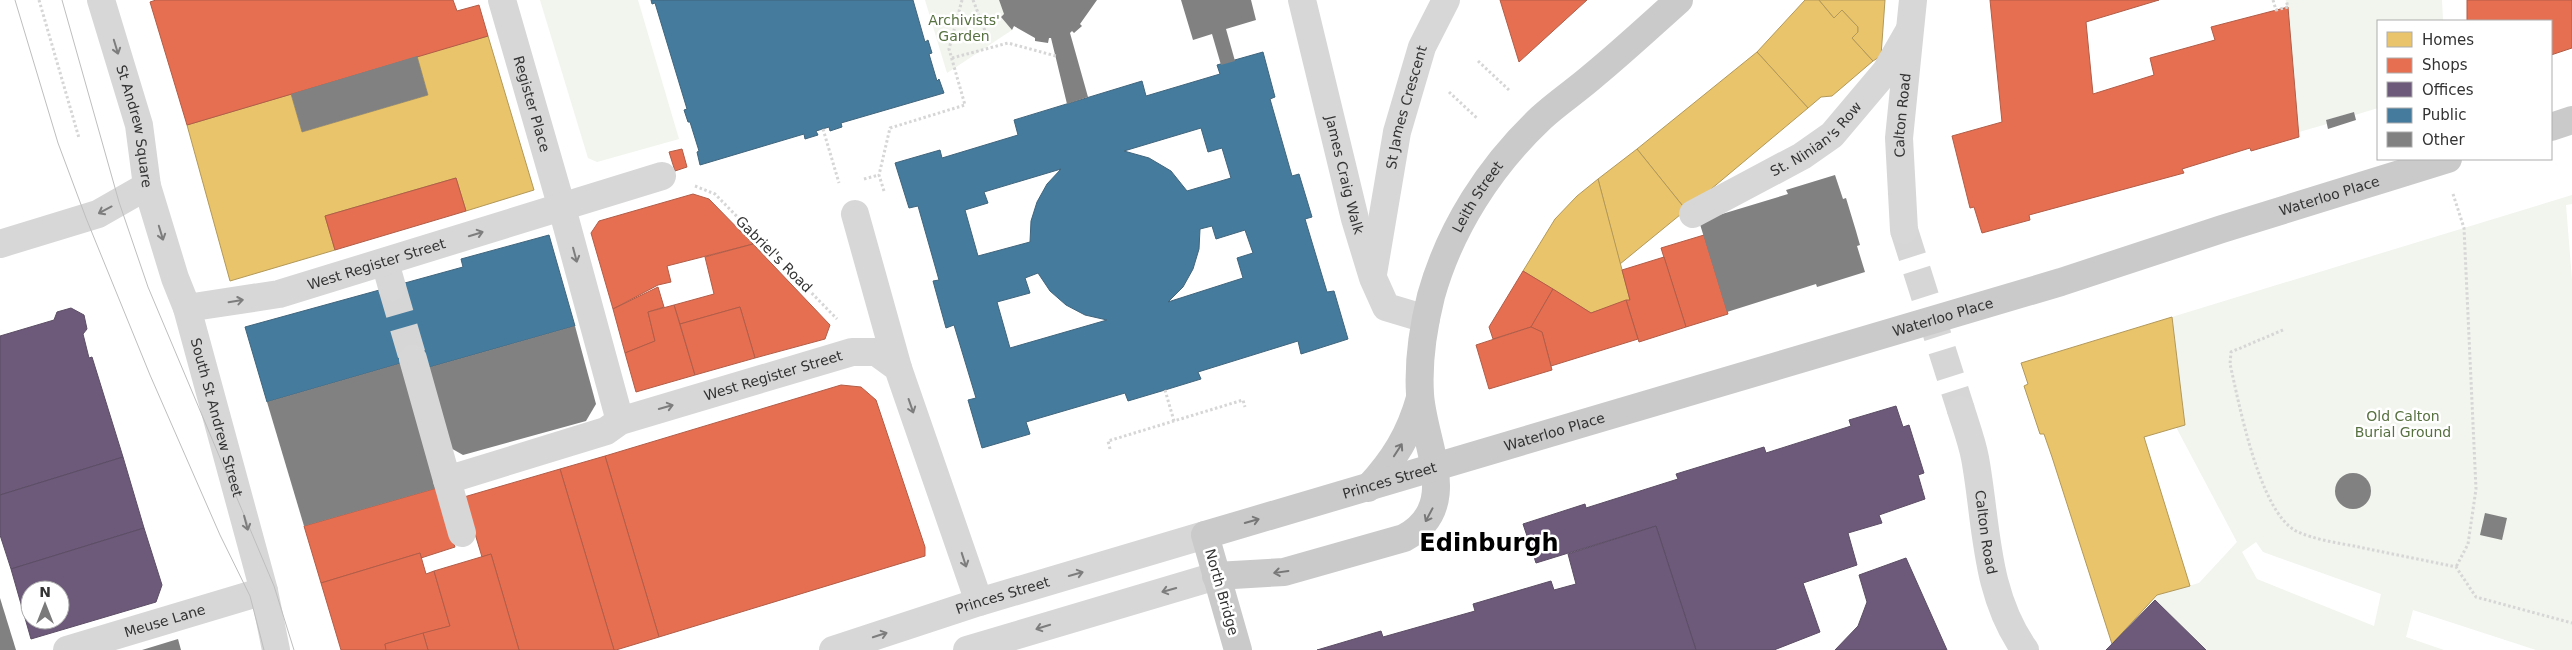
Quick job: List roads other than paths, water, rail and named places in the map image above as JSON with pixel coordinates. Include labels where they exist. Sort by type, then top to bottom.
[{"type":"main road","name":"Leith Street","points":[[1434,468],[1420,396],[1419,364],[1426,319],[1439,271],[1468,209],[1490,176],[1541,117],[1576,90],[1679,0]]},
{"type":"main road","points":[[2552,127],[2572,120]]},
{"type":"main road","name":"Waterloo Place","points":[[1434,468],[2061,282],[2222,229],[2445,160]]},
{"type":"main road","points":[[1368,488],[1402,446],[1413,422],[1420,396]]},
{"type":"main road","name":"Princes Street","points":[[1205,535],[1434,468],[1434,507],[1427,522],[1417,531],[1404,538],[1284,572],[1216,576]]},
{"type":"main road","name":"North Bridge","points":[[1205,535],[1238,650]]},
{"type":"street","name":"St Andrew Square","points":[[0,244],[98,214],[147,186],[139,125],[102,0]]},
{"type":"street","name":"Register Place","points":[[502,0],[562,208]]},
{"type":"street","name":"James Craig Walk","points":[[1302,0],[1355,219],[1373,278],[1386,307],[1426,319]]},
{"type":"street","name":"St James Crescent","points":[[1373,278],[1384,221],[1397,132],[1422,47],[1446,0]]},
{"type":"street","name":"Calton Road","points":[[1904,230],[1900,188],[1899,138],[1913,0]]},
{"type":"street","name":"St. Ninian's Row","points":[[1694,214],[1802,156],[1832,136],[1886,71],[1909,31]]},
{"type":"street","name":"West Register Street","points":[[188,308],[388,274],[562,208],[662,176]]},
{"type":"street","name":"South St Andrew Street","points":[[147,186],[175,278],[188,308],[264,591],[276,650]]},
{"type":"street","points":[[562,208],[620,421]]},
{"type":"street","points":[[854,214],[898,368],[979,602]]},
{"type":"street","name":"West Register Street","points":[[447,480],[606,432],[620,421],[852,352],[876,352],[898,368]]},
{"type":"street","points":[[413,359],[462,533]]},
{"type":"street","name":"Calton Road","points":[[1961,410],[1975,456],[1987,553],[1993,581],[2016,637],[2025,650]]},
{"type":"street","name":"Princes Street","points":[[833,650],[979,602],[1205,535]]},
{"type":"street","name":"Princes Street","points":[[967,650],[1216,576]]},
{"type":"street","name":"Meuse Lane","points":[[67,650],[264,591]]},
{"type":"tunnel","points":[[1904,230],[1961,410]]},
{"type":"tunnel","points":[[392,287],[413,359]]},
{"type":"tram line","points":[[15,0],[58,143],[86,218],[150,375],[220,535],[250,596],[264,650]]},
{"type":"tram line","points":[[62,0],[119,202],[148,287],[274,586],[294,650]]},
{"type":"district","name":"Edinburgh","points":[[1489,543]]},
{"type":"park label","name":"Archivists' Garden","points":[[964,28]]},
{"type":"park label","name":"Old Calton Burial Ground","points":[[2403,424]]}]
